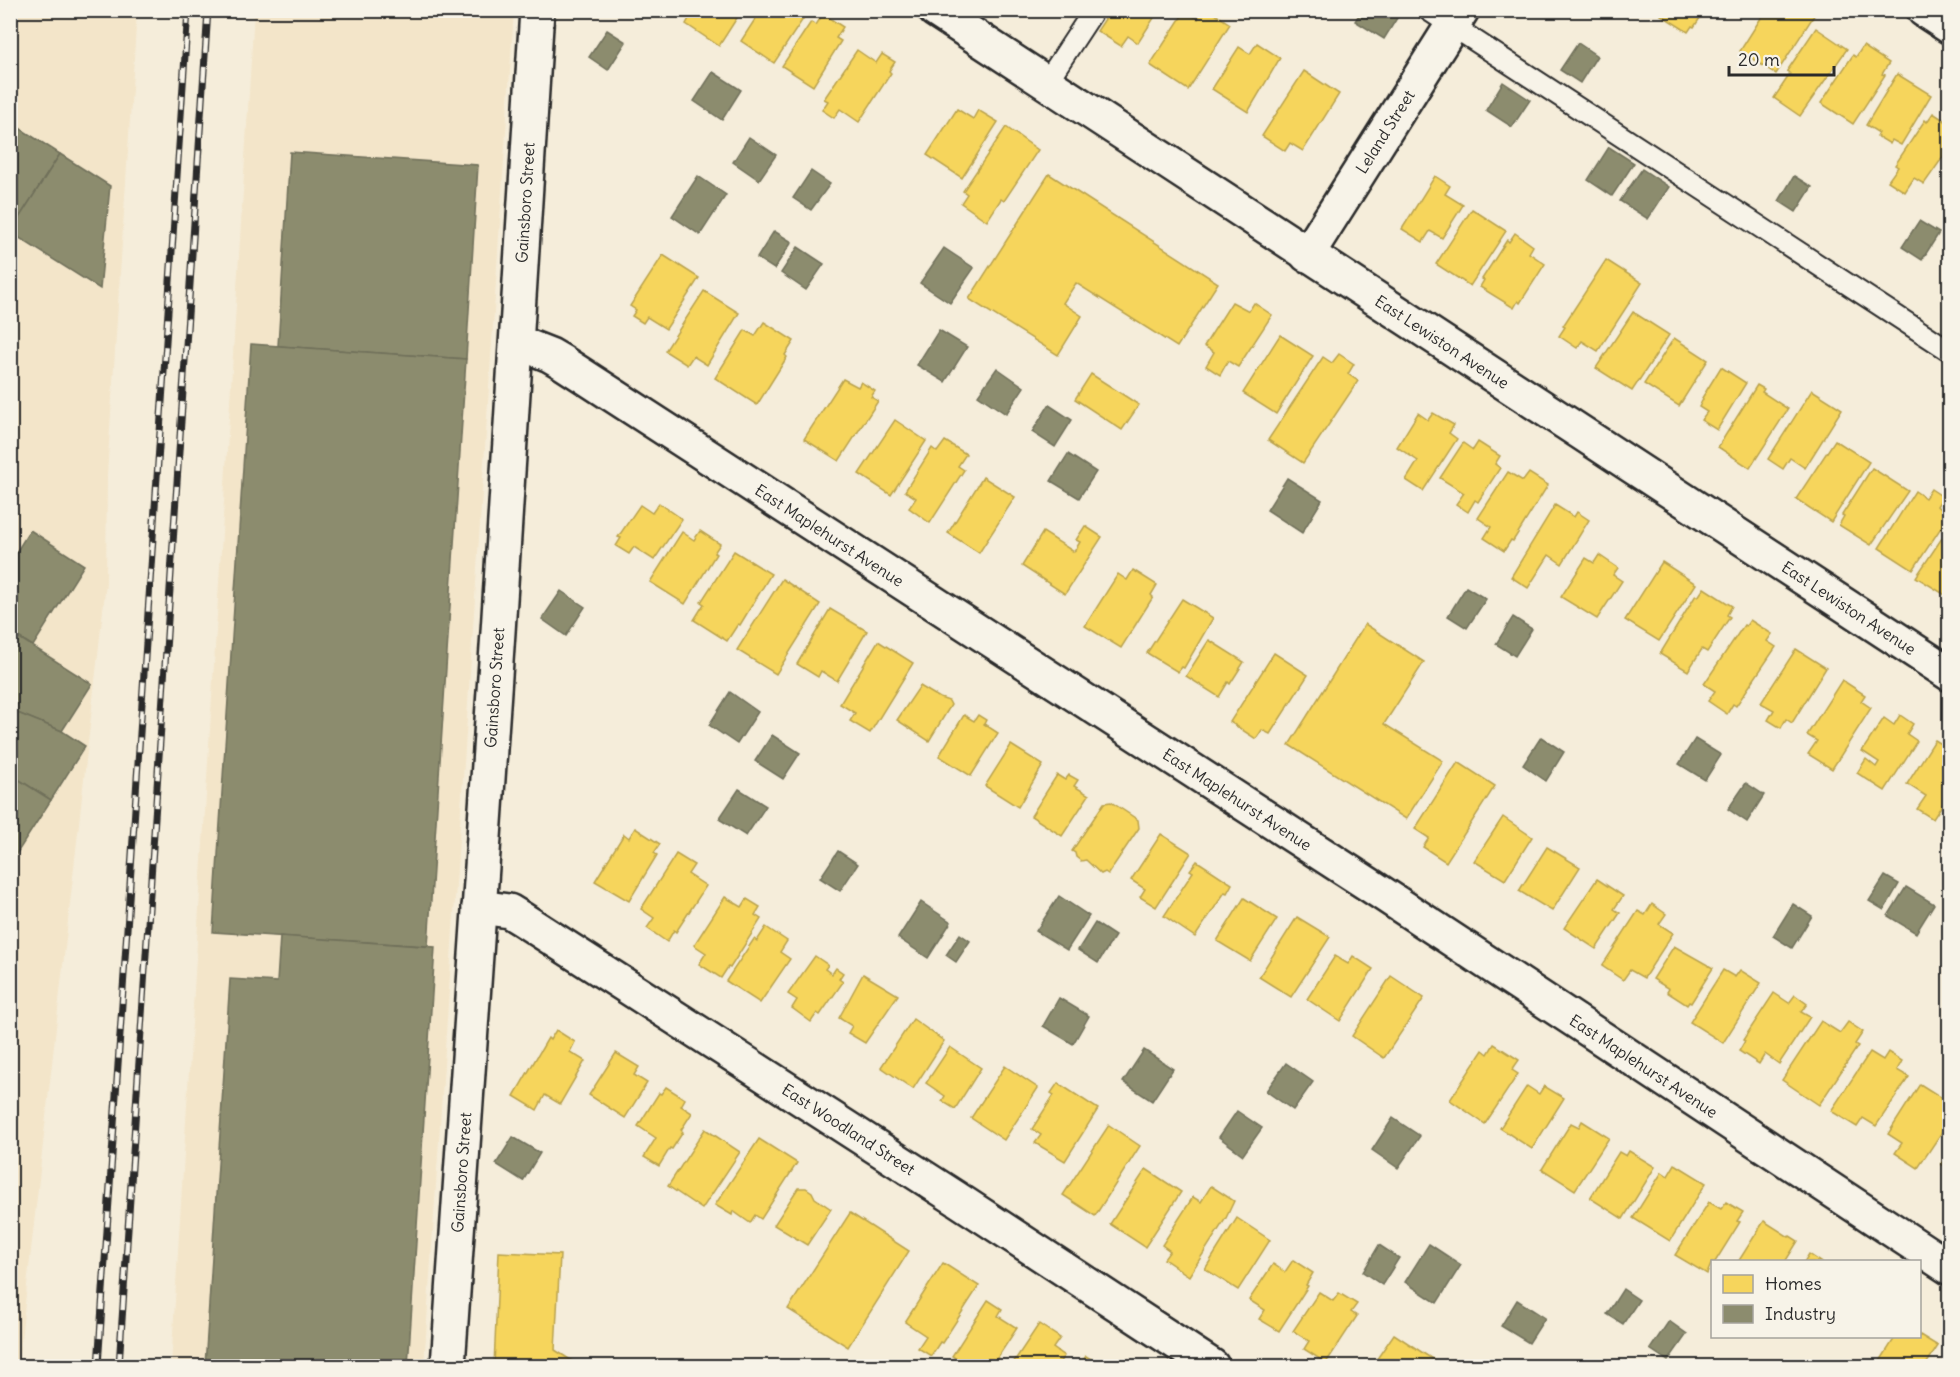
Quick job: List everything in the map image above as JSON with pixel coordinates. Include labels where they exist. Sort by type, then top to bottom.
[{"type":"street","name":"Gainsboro Street","points":[[448,1366],[537,10]]},
{"type":"street","name":"East Lewiston Avenue","points":[[935,10],[1950,674]]},
{"type":"street","points":[[1924,10],[1950,27]]},
{"type":"street","name":"Leland Street","points":[[1307,255],[1447,16]]},
{"type":"street","name":"East Maplehurst Avenue","points":[[517,342],[562,362],[1388,897],[1950,1268]]},
{"type":"street","name":"East Woodland Street","points":[[479,907],[509,911],[522,919],[1212,1366]]},
{"type":"lane","points":[[1046,83],[1094,10]]},
{"type":"lane","points":[[1447,16],[1950,351]]},
{"type":"shaded area","points":[[10,11],[137,11],[107,475],[106,583],[18,1366],[10,1366]]},
{"type":"shaded area","points":[[254,11],[514,11],[424,1366],[171,1366]]},
{"type":"building: Homes","points":[[694,10],[742,10],[719,46],[686,24]]},
{"type":"building: Homes","points":[[761,10],[796,10],[805,16],[774,63],[741,41]]},
{"type":"building: Homes","points":[[1111,10],[1159,10],[1138,43],[1128,36],[1121,46],[1097,31]]},
{"type":"building: Homes","points":[[1203,10],[1209,10],[1230,24],[1188,90],[1150,65],[1185,11],[1198,19]]},
{"type":"building: Homes","points":[[1664,10],[1702,10],[1704,12],[1688,32],[1661,15]]},
{"type":"building: Homes","points":[[1766,10],[1810,10],[1815,14],[1776,74],[1740,51]]},
{"type":"building: Homes","points":[[823,14],[843,27],[836,38],[841,41],[813,86],[782,66],[811,22],[816,25]]},
{"type":"building: Homes","points":[[1816,28],[1847,49],[1800,116],[1774,98],[1790,74],[1787,71]]},
{"type":"building: Homes","points":[[1257,43],[1280,58],[1248,112],[1212,89],[1239,47],[1250,54]]},
{"type":"building: Homes","points":[[1863,46],[1889,63],[1882,74],[1885,75],[1853,124],[1821,103],[1853,55],[1856,57]]},
{"type":"building: Homes","points":[[857,50],[876,63],[882,54],[895,62],[889,71],[891,73],[859,122],[840,109],[834,118],[822,110],[828,101],[824,99]]},
{"type":"building: Homes","points":[[1304,71],[1339,94],[1303,151],[1290,143],[1285,151],[1262,136]]},
{"type":"building: Homes","points":[[1897,74],[1931,95],[1901,145],[1892,140],[1890,144],[1866,125]]},
{"type":"building: Homes","points":[[957,109],[973,119],[978,110],[998,122],[962,178],[927,155]]},
{"type":"building: Homes","points":[[1933,113],[1950,124],[1950,147],[1924,184],[1914,178],[1905,192],[1888,181],[1898,167],[1895,165],[1925,120],[1927,122]]},
{"type":"building: Homes","points":[[1006,127],[1038,150],[1004,201],[1001,199],[987,221],[961,203],[967,194],[963,191]]},
{"type":"building: Homes","points":[[1049,174],[1218,283],[1177,347],[1076,283],[1063,303],[1082,316],[1058,355],[969,299]]},
{"type":"building: Homes","points":[[1435,176],[1450,186],[1445,194],[1463,205],[1442,238],[1430,231],[1423,242],[1402,229]]},
{"type":"building: Homes","points":[[1472,209],[1506,231],[1470,286],[1436,264]]},
{"type":"building: Homes","points":[[1515,233],[1533,246],[1529,253],[1545,264],[1520,303],[1518,301],[1514,308],[1480,287],[1484,280],[1482,279],[1507,240],[1509,242]]},
{"type":"building: Homes","points":[[663,255],[699,278],[666,329],[647,317],[643,323],[632,316],[636,310],[630,306]]},
{"type":"building: Homes","points":[[1606,260],[1642,283],[1598,351],[1582,341],[1577,348],[1559,336],[1565,327],[1563,326]]},
{"type":"building: Homes","points":[[704,291],[739,313],[707,365],[693,356],[687,365],[665,351]]},
{"type":"building: Homes","points":[[1232,302],[1249,311],[1254,303],[1272,315],[1238,367],[1228,361],[1220,375],[1206,366],[1214,352],[1204,346]]},
{"type":"building: Homes","points":[[1633,312],[1669,335],[1632,391],[1596,368]]},
{"type":"building: Homes","points":[[764,322],[794,341],[785,355],[787,357],[757,405],[715,378],[745,330],[755,336]]},
{"type":"building: Homes","points":[[1280,335],[1313,356],[1276,414],[1243,393]]},
{"type":"building: Homes","points":[[1674,338],[1708,360],[1679,406],[1644,384]]},
{"type":"building: Homes","points":[[1339,354],[1354,364],[1348,374],[1358,381],[1303,463],[1268,440],[1323,357],[1332,363]]},
{"type":"building: Homes","points":[[1721,367],[1746,383],[1717,430],[1701,420],[1707,412],[1699,407]]},
{"type":"building: Homes","points":[[1091,374],[1139,405],[1122,430],[1075,399]]},
{"type":"building: Homes","points":[[843,379],[858,387],[861,382],[875,391],[871,397],[878,401],[839,461],[804,439]]},
{"type":"building: Homes","points":[[1757,385],[1764,389],[1762,392],[1788,409],[1750,468],[1718,447]]},
{"type":"building: Homes","points":[[1812,390],[1842,409],[1805,468],[1790,458],[1783,469],[1768,459]]},
{"type":"building: Homes","points":[[1418,413],[1428,420],[1433,413],[1454,425],[1449,433],[1457,439],[1423,491],[1406,480],[1418,461],[1397,447]]},
{"type":"building: Homes","points":[[895,420],[926,441],[891,495],[859,474]]},
{"type":"building: Homes","points":[[1835,440],[1869,462],[1831,522],[1796,499]]},
{"type":"building: Homes","points":[[945,441],[966,454],[958,466],[964,470],[930,523],[909,508],[916,498],[905,491],[932,448],[937,452]]},
{"type":"building: Homes","points":[[1478,442],[1500,456],[1495,464],[1500,468],[1478,502],[1475,500],[1468,512],[1456,504],[1464,493],[1440,478],[1463,443],[1473,450]]},
{"type":"building: Homes","points":[[1872,468],[1908,491],[1871,545],[1839,525],[1844,516],[1842,515]]},
{"type":"building: Homes","points":[[1508,472],[1523,481],[1529,473],[1548,485],[1513,541],[1511,540],[1504,551],[1484,538],[1491,527],[1478,518]]},
{"type":"building: Homes","points":[[983,477],[1015,497],[979,553],[948,533]]},
{"type":"building: Homes","points":[[1931,489],[1943,497],[1937,506],[1950,514],[1913,570],[1879,548],[1915,491],[1925,498]]},
{"type":"building: Homes","points":[[659,503],[682,519],[654,560],[634,547],[629,554],[616,546],[621,538],[618,537],[640,505],[652,513]]},
{"type":"building: Homes","points":[[1555,505],[1574,517],[1577,512],[1589,520],[1562,564],[1549,555],[1528,588],[1511,577]]},
{"type":"building: Homes","points":[[1085,526],[1102,537],[1065,594],[1022,566],[1043,532],[1074,552],[1080,542],[1076,540]]},
{"type":"building: Homes","points":[[1950,526],[1950,598],[1916,577]]},
{"type":"building: Homes","points":[[700,531],[720,544],[685,604],[650,582],[682,532],[694,540]]},
{"type":"building: Homes","points":[[734,551],[771,574],[740,625],[738,624],[727,641],[694,620],[704,604],[701,602]]},
{"type":"building: Homes","points":[[1599,555],[1618,568],[1613,575],[1622,581],[1597,619],[1561,597],[1586,558],[1594,563]]},
{"type":"building: Homes","points":[[1662,562],[1696,584],[1659,641],[1625,620]]},
{"type":"building: Homes","points":[[1133,570],[1157,585],[1151,595],[1153,597],[1121,648],[1085,626],[1118,574],[1127,580]]},
{"type":"building: Homes","points":[[782,579],[820,604],[776,674],[737,650]]},
{"type":"building: Homes","points":[[1704,588],[1732,606],[1727,615],[1730,617],[1707,652],[1702,649],[1688,671],[1660,654],[1696,595],[1698,597]]},
{"type":"building: Homes","points":[[1182,599],[1213,618],[1184,668],[1182,667],[1178,672],[1147,653]]},
{"type":"building: Homes","points":[[830,609],[867,631],[837,681],[821,671],[818,677],[797,664]]},
{"type":"building: Homes","points":[[1750,620],[1772,634],[1767,641],[1776,647],[1736,706],[1733,704],[1727,714],[1708,701],[1715,691],[1704,684],[1744,625],[1746,626]]},
{"type":"building: Homes","points":[[1365,624],[1424,662],[1384,724],[1443,761],[1406,819],[1289,745]]},
{"type":"building: Homes","points":[[1209,640],[1244,662],[1219,697],[1186,676]]},
{"type":"building: Homes","points":[[878,641],[913,663],[870,733],[850,721],[855,713],[840,704]]},
{"type":"building: Homes","points":[[1796,649],[1826,668],[1792,723],[1786,719],[1781,728],[1768,720],[1774,710],[1761,703]]},
{"type":"building: Homes","points":[[1274,653],[1308,675],[1270,734],[1262,730],[1256,739],[1230,722]]},
{"type":"building: Homes","points":[[1842,680],[1865,695],[1861,701],[1871,708],[1832,769],[1808,754],[1817,741],[1807,735]]},
{"type":"building: Homes","points":[[920,686],[949,701],[951,705],[929,741],[897,720]]},
{"type":"building: Homes","points":[[964,715],[974,721],[978,715],[986,720],[984,724],[998,733],[971,776],[939,756]]},
{"type":"building: Homes","points":[[1900,715],[1913,724],[1907,734],[1917,741],[1885,791],[1857,773],[1866,759],[1876,767],[1879,762],[1862,751],[1884,718],[1894,725]]},
{"type":"building: Homes","points":[[1935,740],[1950,749],[1950,793],[1933,819],[1917,809],[1926,796],[1907,784]]},
{"type":"building: Homes","points":[[1011,745],[1043,765],[1018,807],[985,786]]},
{"type":"building: Homes","points":[[1458,762],[1495,786],[1446,862],[1423,847],[1429,838],[1415,829]]},
{"type":"building: Homes","points":[[1057,775],[1065,780],[1069,775],[1078,780],[1074,786],[1089,795],[1062,836],[1031,816]]},
{"type":"building: Homes","points":[[1111,802],[1138,820],[1139,828],[1108,874],[1105,872],[1101,874],[1086,860],[1081,861],[1072,851],[1104,803]]},
{"type":"building: Homes","points":[[1503,817],[1532,837],[1505,880],[1474,861]]},
{"type":"building: Homes","points":[[635,828],[660,844],[654,853],[657,855],[629,901],[595,881],[624,834],[629,838]]},
{"type":"building: Homes","points":[[1161,834],[1191,853],[1156,907],[1140,897],[1145,889],[1131,880]]},
{"type":"building: Homes","points":[[1547,847],[1580,867],[1552,911],[1519,891]]},
{"type":"building: Homes","points":[[676,854],[694,865],[688,874],[706,886],[667,942],[647,928],[654,918],[641,909]]},
{"type":"building: Homes","points":[[1197,861],[1232,884],[1195,937],[1164,916],[1193,872],[1190,870]]},
{"type":"building: Homes","points":[[1597,879],[1623,896],[1614,909],[1620,913],[1596,949],[1564,928]]},
{"type":"building: Homes","points":[[725,897],[742,907],[747,899],[760,907],[755,915],[761,919],[730,968],[728,967],[721,978],[699,964],[706,953],[694,945]]},
{"type":"building: Homes","points":[[1244,898],[1277,919],[1250,961],[1217,941]]},
{"type":"building: Homes","points":[[1652,904],[1666,914],[1659,924],[1673,933],[1644,978],[1630,970],[1623,980],[1602,966],[1638,911],[1645,915]]},
{"type":"building: Homes","points":[[1297,917],[1330,937],[1291,997],[1259,977]]},
{"type":"building: Homes","points":[[766,927],[787,941],[780,952],[790,959],[760,1003],[726,981],[754,939],[757,941]]},
{"type":"building: Homes","points":[[1674,946],[1713,968],[1691,1003],[1687,1005],[1667,992],[1669,989],[1653,979]]},
{"type":"building: Homes","points":[[815,956],[828,965],[825,969],[832,974],[836,968],[843,973],[839,979],[843,982],[820,1015],[817,1013],[811,1022],[792,1008],[797,1000],[788,994]]},
{"type":"building: Homes","points":[[1335,956],[1348,964],[1353,956],[1373,969],[1340,1021],[1307,999]]},
{"type":"building: Homes","points":[[1723,970],[1735,977],[1740,970],[1761,983],[1723,1043],[1690,1022]]},
{"type":"building: Homes","points":[[863,974],[898,995],[865,1043],[848,1033],[852,1026],[839,1018]]},
{"type":"building: Homes","points":[[1391,976],[1424,998],[1384,1058],[1352,1036]]},
{"type":"building: Homes","points":[[1774,993],[1789,1003],[1795,995],[1807,1004],[1801,1012],[1810,1017],[1779,1064],[1765,1054],[1759,1064],[1739,1051],[1745,1041],[1743,1040]]},
{"type":"building: Homes","points":[[913,1019],[944,1041],[913,1089],[881,1067]]},
{"type":"building: Homes","points":[[1821,1021],[1840,1033],[1848,1022],[1863,1032],[1855,1044],[1858,1046],[1819,1105],[1782,1080]]},
{"type":"building: Homes","points":[[556,1030],[575,1042],[570,1052],[585,1061],[560,1104],[545,1095],[537,1110],[514,1096],[548,1038],[550,1040]]},
{"type":"building: Homes","points":[[1494,1044],[1519,1060],[1512,1070],[1518,1074],[1485,1124],[1450,1100],[1483,1050],[1488,1054]]},
{"type":"building: Homes","points":[[950,1047],[981,1068],[955,1109],[942,1101],[945,1096],[926,1083]]},
{"type":"building: Homes","points":[[1870,1052],[1883,1060],[1888,1052],[1902,1061],[1897,1070],[1909,1077],[1876,1126],[1863,1118],[1857,1127],[1831,1111]]},
{"type":"building: Homes","points":[[616,1053],[639,1067],[634,1075],[647,1083],[625,1118],[589,1095]]},
{"type":"building: Homes","points":[[1005,1066],[1038,1088],[1004,1140],[971,1118]]},
{"type":"building: Homes","points":[[1058,1083],[1098,1109],[1065,1161],[1035,1143],[1041,1135],[1032,1129],[1054,1095],[1051,1093]]},
{"type":"building: Homes","points":[[1920,1084],[1950,1103],[1950,1120],[1918,1168],[1895,1153],[1902,1143],[1888,1134]]},
{"type":"building: Homes","points":[[1527,1086],[1539,1094],[1544,1086],[1564,1098],[1532,1149],[1500,1128]]},
{"type":"building: Homes","points":[[666,1087],[685,1099],[681,1106],[692,1113],[681,1130],[683,1132],[659,1166],[644,1157],[656,1138],[638,1126],[659,1093],[661,1094]]},
{"type":"building: Homes","points":[[1582,1121],[1609,1138],[1575,1190],[1542,1169],[1571,1123],[1579,1127]]},
{"type":"building: Homes","points":[[1109,1125],[1140,1146],[1095,1216],[1063,1195]]},
{"type":"building: Homes","points":[[705,1129],[740,1152],[702,1209],[668,1186]]},
{"type":"building: Homes","points":[[759,1139],[797,1163],[761,1219],[755,1215],[750,1223],[733,1211],[732,1215],[715,1205]]},
{"type":"building: Homes","points":[[1950,1150],[1950,1170],[1941,1164]]},
{"type":"building: Homes","points":[[1629,1151],[1655,1167],[1623,1219],[1590,1198],[1619,1152],[1626,1156]]},
{"type":"building: Homes","points":[[1675,1164],[1706,1183],[1670,1241],[1633,1218],[1662,1172],[1668,1176]]},
{"type":"building: Homes","points":[[1146,1169],[1181,1192],[1145,1247],[1110,1224]]},
{"type":"building: Homes","points":[[1211,1186],[1234,1201],[1226,1218],[1189,1276],[1164,1259],[1170,1251],[1162,1245],[1193,1197],[1201,1202]]},
{"type":"building: Homes","points":[[798,1188],[806,1188],[815,1198],[831,1209],[807,1245],[774,1225]]},
{"type":"building: Homes","points":[[1709,1202],[1721,1209],[1726,1202],[1743,1212],[1737,1221],[1740,1222],[1716,1260],[1711,1260],[1707,1274],[1675,1255]]},
{"type":"building: Homes","points":[[850,1213],[909,1251],[848,1347],[788,1309]]},
{"type":"building: Homes","points":[[1237,1218],[1270,1240],[1238,1290],[1205,1269]]},
{"type":"building: Homes","points":[[1764,1221],[1798,1241],[1786,1260],[1739,1260]]},
{"type":"building: Homes","points":[[499,1252],[560,1255],[555,1350],[580,1366],[494,1366]]},
{"type":"building: Homes","points":[[1809,1254],[1818,1260],[1805,1260]]},
{"type":"building: Homes","points":[[1293,1260],[1313,1273],[1306,1285],[1308,1286],[1279,1331],[1259,1319],[1265,1310],[1249,1300],[1273,1264],[1285,1272]]},
{"type":"building: Homes","points":[[943,1263],[979,1286],[931,1356],[918,1348],[926,1336],[905,1322]]},
{"type":"building: Homes","points":[[1319,1292],[1333,1301],[1339,1293],[1357,1304],[1351,1312],[1357,1316],[1326,1363],[1304,1349],[1309,1341],[1293,1331]]},
{"type":"building: Homes","points":[[988,1300],[1002,1309],[998,1316],[1017,1328],[992,1366],[968,1366],[952,1356]]},
{"type":"building: Homes","points":[[1039,1324],[1060,1338],[1053,1348],[1064,1356],[1057,1366],[1011,1366]]},
{"type":"building: Homes","points":[[1394,1334],[1443,1366],[1372,1366]]},
{"type":"building: Homes","points":[[1921,1336],[1938,1346],[1925,1366],[1877,1366],[1895,1338],[1921,1338]]},
{"type":"building: Homes","points":[[1086,1356],[1102,1366],[1079,1366]]},
{"type":"building: Industry","points":[[1362,10],[1402,10],[1384,39],[1355,21]]},
{"type":"building: Industry","points":[[607,30],[626,42],[608,70],[589,57]]},
{"type":"building: Industry","points":[[1578,43],[1597,56],[1580,83],[1560,70]]},
{"type":"building: Industry","points":[[713,72],[741,90],[722,120],[694,101]]},
{"type":"building: Industry","points":[[1503,82],[1530,100],[1512,127],[1486,110]]},
{"type":"building: Industry","points":[[10,122],[60,154],[17,221],[10,217]]},
{"type":"building: Industry","points":[[749,137],[776,155],[759,180],[733,162]]},
{"type":"building: Industry","points":[[1609,147],[1634,163],[1612,196],[1588,180]]},
{"type":"building: Industry","points":[[290,152],[478,165],[466,359],[278,346]]},
{"type":"building: Industry","points":[[60,154],[110,186],[100,289],[10,232]]},
{"type":"building: Industry","points":[[1642,169],[1669,187],[1648,219],[1620,201]]},
{"type":"building: Industry","points":[[811,171],[830,184],[811,210],[793,198]]},
{"type":"building: Industry","points":[[698,176],[726,195],[700,235],[672,216]]},
{"type":"building: Industry","points":[[1794,176],[1812,187],[1796,212],[1779,201]]},
{"type":"building: Industry","points":[[1919,221],[1939,233],[1922,260],[1902,247]]},
{"type":"building: Industry","points":[[774,231],[792,242],[774,269],[757,258]]},
{"type":"building: Industry","points":[[798,247],[824,264],[806,290],[781,273]]},
{"type":"building: Industry","points":[[944,248],[974,268],[950,303],[920,283]]},
{"type":"building: Industry","points":[[939,330],[967,347],[945,382],[917,365]]},
{"type":"building: Industry","points":[[251,344],[466,359],[428,946],[213,932]]},
{"type":"building: Industry","points":[[997,368],[1024,387],[1006,414],[978,395]]},
{"type":"building: Industry","points":[[1049,405],[1072,420],[1055,447],[1032,432]]},
{"type":"building: Industry","points":[[1068,454],[1096,472],[1079,498],[1051,481]]},
{"type":"building: Industry","points":[[1287,478],[1322,500],[1302,533],[1267,510]]},
{"type":"building: Industry","points":[[30,530],[84,565],[33,646],[10,632],[10,562]]},
{"type":"building: Industry","points":[[1466,587],[1486,599],[1467,628],[1448,616]]},
{"type":"building: Industry","points":[[561,591],[585,607],[566,636],[542,619]]},
{"type":"building: Industry","points":[[1513,617],[1532,629],[1515,656],[1496,644]]},
{"type":"building: Industry","points":[[10,632],[92,684],[62,731],[10,710]]},
{"type":"building: Industry","points":[[730,692],[758,712],[737,744],[709,725]]},
{"type":"building: Industry","points":[[10,710],[62,731],[85,746],[51,800],[10,774]]},
{"type":"building: Industry","points":[[772,735],[800,753],[783,779],[755,761]]},
{"type":"building: Industry","points":[[1541,737],[1564,752],[1546,781],[1523,765]]},
{"type":"building: Industry","points":[[1695,739],[1721,755],[1705,780],[1679,764]]},
{"type":"building: Industry","points":[[10,774],[51,800],[10,864]]},
{"type":"building: Industry","points":[[1746,783],[1764,795],[1747,822],[1728,809]]},
{"type":"building: Industry","points":[[739,789],[766,806],[746,836],[719,819]]},
{"type":"building: Industry","points":[[838,851],[858,864],[840,891],[820,878]]},
{"type":"building: Industry","points":[[1885,876],[1899,884],[1884,910],[1869,901]]},
{"type":"building: Industry","points":[[1906,887],[1934,904],[1916,933],[1888,916]]},
{"type":"building: Industry","points":[[1059,896],[1089,916],[1067,950],[1036,931]]},
{"type":"building: Industry","points":[[921,902],[951,922],[928,958],[898,938]]},
{"type":"building: Industry","points":[[1793,904],[1812,916],[1792,948],[1773,936]]},
{"type":"building: Industry","points":[[1095,923],[1115,936],[1098,963],[1078,950]]},
{"type":"building: Industry","points":[[960,934],[970,941],[956,962],[946,955]]},
{"type":"building: Industry","points":[[280,936],[435,947],[408,1366],[205,1366],[230,979],[277,982]]},
{"type":"building: Industry","points":[[1059,998],[1089,1016],[1073,1044],[1043,1026]]},
{"type":"building: Industry","points":[[1144,1050],[1173,1069],[1152,1101],[1123,1082]]},
{"type":"building: Industry","points":[[1286,1063],[1313,1082],[1293,1110],[1266,1091]]},
{"type":"building: Industry","points":[[1237,1111],[1262,1128],[1243,1155],[1219,1137]]},
{"type":"building: Industry","points":[[1393,1118],[1420,1136],[1398,1168],[1372,1150]]},
{"type":"building: Industry","points":[[513,1137],[540,1153],[523,1181],[496,1164]]},
{"type":"building: Industry","points":[[1429,1244],[1461,1265],[1437,1303],[1405,1282]]},
{"type":"building: Industry","points":[[1379,1245],[1399,1258],[1382,1285],[1363,1272]]},
{"type":"building: Industry","points":[[1623,1289],[1639,1300],[1623,1324],[1607,1314]]},
{"type":"building: Industry","points":[[1517,1300],[1545,1318],[1529,1343],[1501,1326]]},
{"type":"building: Industry","points":[[1669,1321],[1687,1334],[1668,1361],[1650,1349]]},
{"type":"railway","points":[[98,1366],[188,10]]},
{"type":"railway","points":[[119,1366],[208,10]]}]
